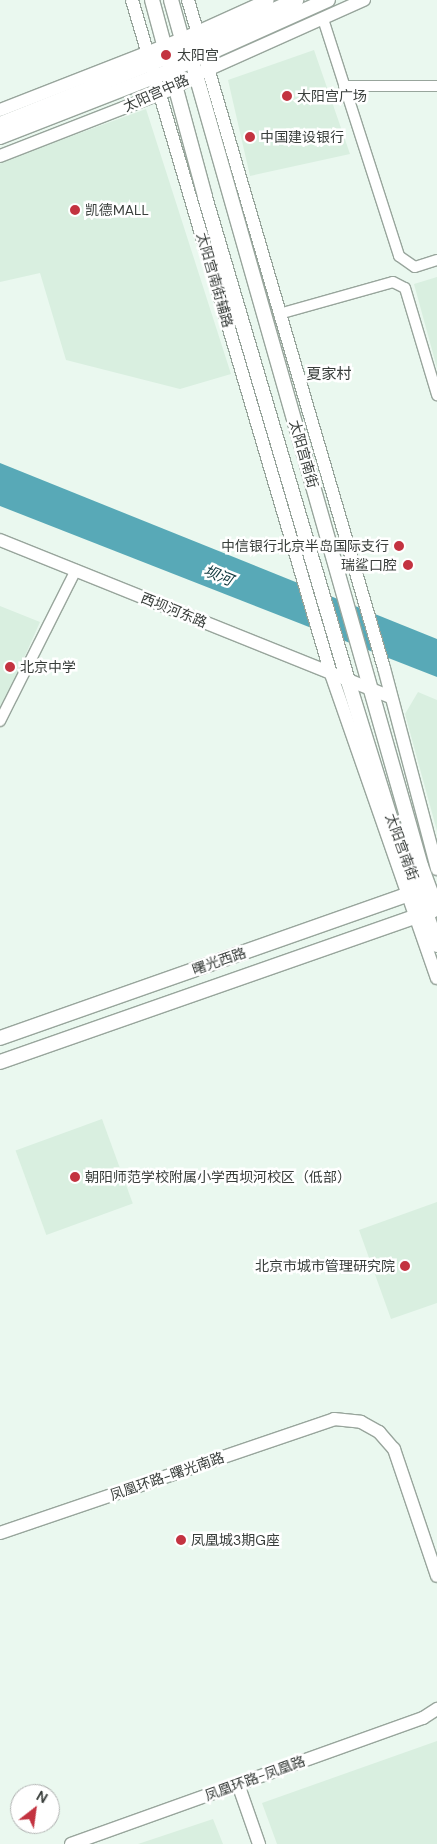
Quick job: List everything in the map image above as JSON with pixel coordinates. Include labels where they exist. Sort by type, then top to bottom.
[{"type":"main road","name":"太阳宫南街","points":[[152,0],[167,50],[169,71],[348,681],[405,865],[423,890]]},
{"type":"main road","name":"太阳宫南街","points":[[171,0],[196,53],[339,579],[372,691],[437,945]]},
{"type":"main road","name":"太阳宫中路","points":[[151,64],[169,71],[196,53],[296,0]]},
{"type":"main road","name":"太阳宫中路","points":[[3,132],[151,64],[167,50],[196,53],[328,0]]},
{"type":"main road","name":"曙光西路","points":[[0,1038],[423,890]]},
{"type":"main road","name":"曙光西路","points":[[0,1062],[429,912]]},
{"type":"street","name":"太阳宫南街辅路","points":[[132,0],[320,636]]},
{"type":"street","name":"太阳宫南街","points":[[188,0],[196,53],[279,314],[360,584],[437,869]]},
{"type":"street","name":"太阳宫中路","points":[[0,156],[174,88],[196,53],[268,0]]},
{"type":"street","name":"太阳宫中路","points":[[196,53],[323,19],[364,0]]},
{"type":"street","points":[[323,19],[399,256],[415,267],[437,260]]},
{"type":"street","name":"太阳宫中路","points":[[0,110],[151,64]]},
{"type":"street","points":[[344,86],[437,86]]},
{"type":"street","points":[[3,132],[16,149]]},
{"type":"street","points":[[279,314],[393,282],[405,288],[437,395]]},
{"type":"street","name":"西坝河东路","points":[[0,540],[390,697]]},
{"type":"street","points":[[0,721],[76,570]]},
{"type":"street","name":"太阳宫南街","points":[[320,636],[331,674],[423,890]]},
{"type":"street","name":"太阳宫南街","points":[[429,912],[437,978]]},
{"type":"street","name":"凤凰环路-曙光南路","points":[[0,1533],[334,1419],[361,1422],[379,1432],[394,1449],[437,1576]]},
{"type":"street","name":"凤凰环路-凤凰路","points":[[71,1844],[423,1718],[437,1710]]},
{"type":"street","points":[[234,1786],[250,1844]]},
{"type":"street","points":[[234,1786],[260,1844]]},
{"type":"shaded area","name":"太阳宫广场","points":[[314,50],[350,154],[250,176],[228,80]]},
{"type":"shaded area","name":"凯德MALL","points":[[146,109],[231,374],[180,389],[66,360],[40,273],[0,282],[0,162]]},
{"type":"shaded area","points":[[437,277],[437,368],[414,284]]},
{"type":"shaded area","name":"北京中学","points":[[0,606],[40,622],[0,712]]},
{"type":"shaded area","points":[[418,692],[437,700],[437,831],[405,714]]},
{"type":"shaded area","name":"朝阳师范学校附属小学西坝河校区（低部）","points":[[102,1119],[133,1204],[46,1235],[16,1150]]},
{"type":"shaded area","name":"北京市城市管理研究院","points":[[437,1202],[437,1303],[391,1319],[359,1230]]},
{"type":"shaded area","points":[[437,1741],[437,1844],[277,1844],[262,1803]]},
{"type":"shaded area","points":[[213,1819],[223,1844],[138,1844]]},
{"type":"water","name":"坝河","points":[[0,463],[437,639],[437,677],[0,506]]},
{"type":"place","name":"太阳宫","points":[[166,55]]},
{"type":"place","name":"太阳宫广场","points":[[287,96]]},
{"type":"place","name":"中国建设银行","points":[[250,137]]},
{"type":"place","name":"凯德MALL","points":[[75,210]]},
{"type":"place","name":"中信银行北京半岛国际支行","points":[[399,546]]},
{"type":"place","name":"瑞鲨口腔","points":[[408,565]]},
{"type":"place","name":"北京中学","points":[[10,667]]},
{"type":"place","name":"朝阳师范学校附属小学西坝河校区（低部）","points":[[75,1177]]},
{"type":"place","name":"北京市城市管理研究院","points":[[405,1266]]},
{"type":"place","name":"凤凰城3期G座","points":[[181,1540]]},
{"type":"district","name":"夏家村","points":[[329,375]]}]
